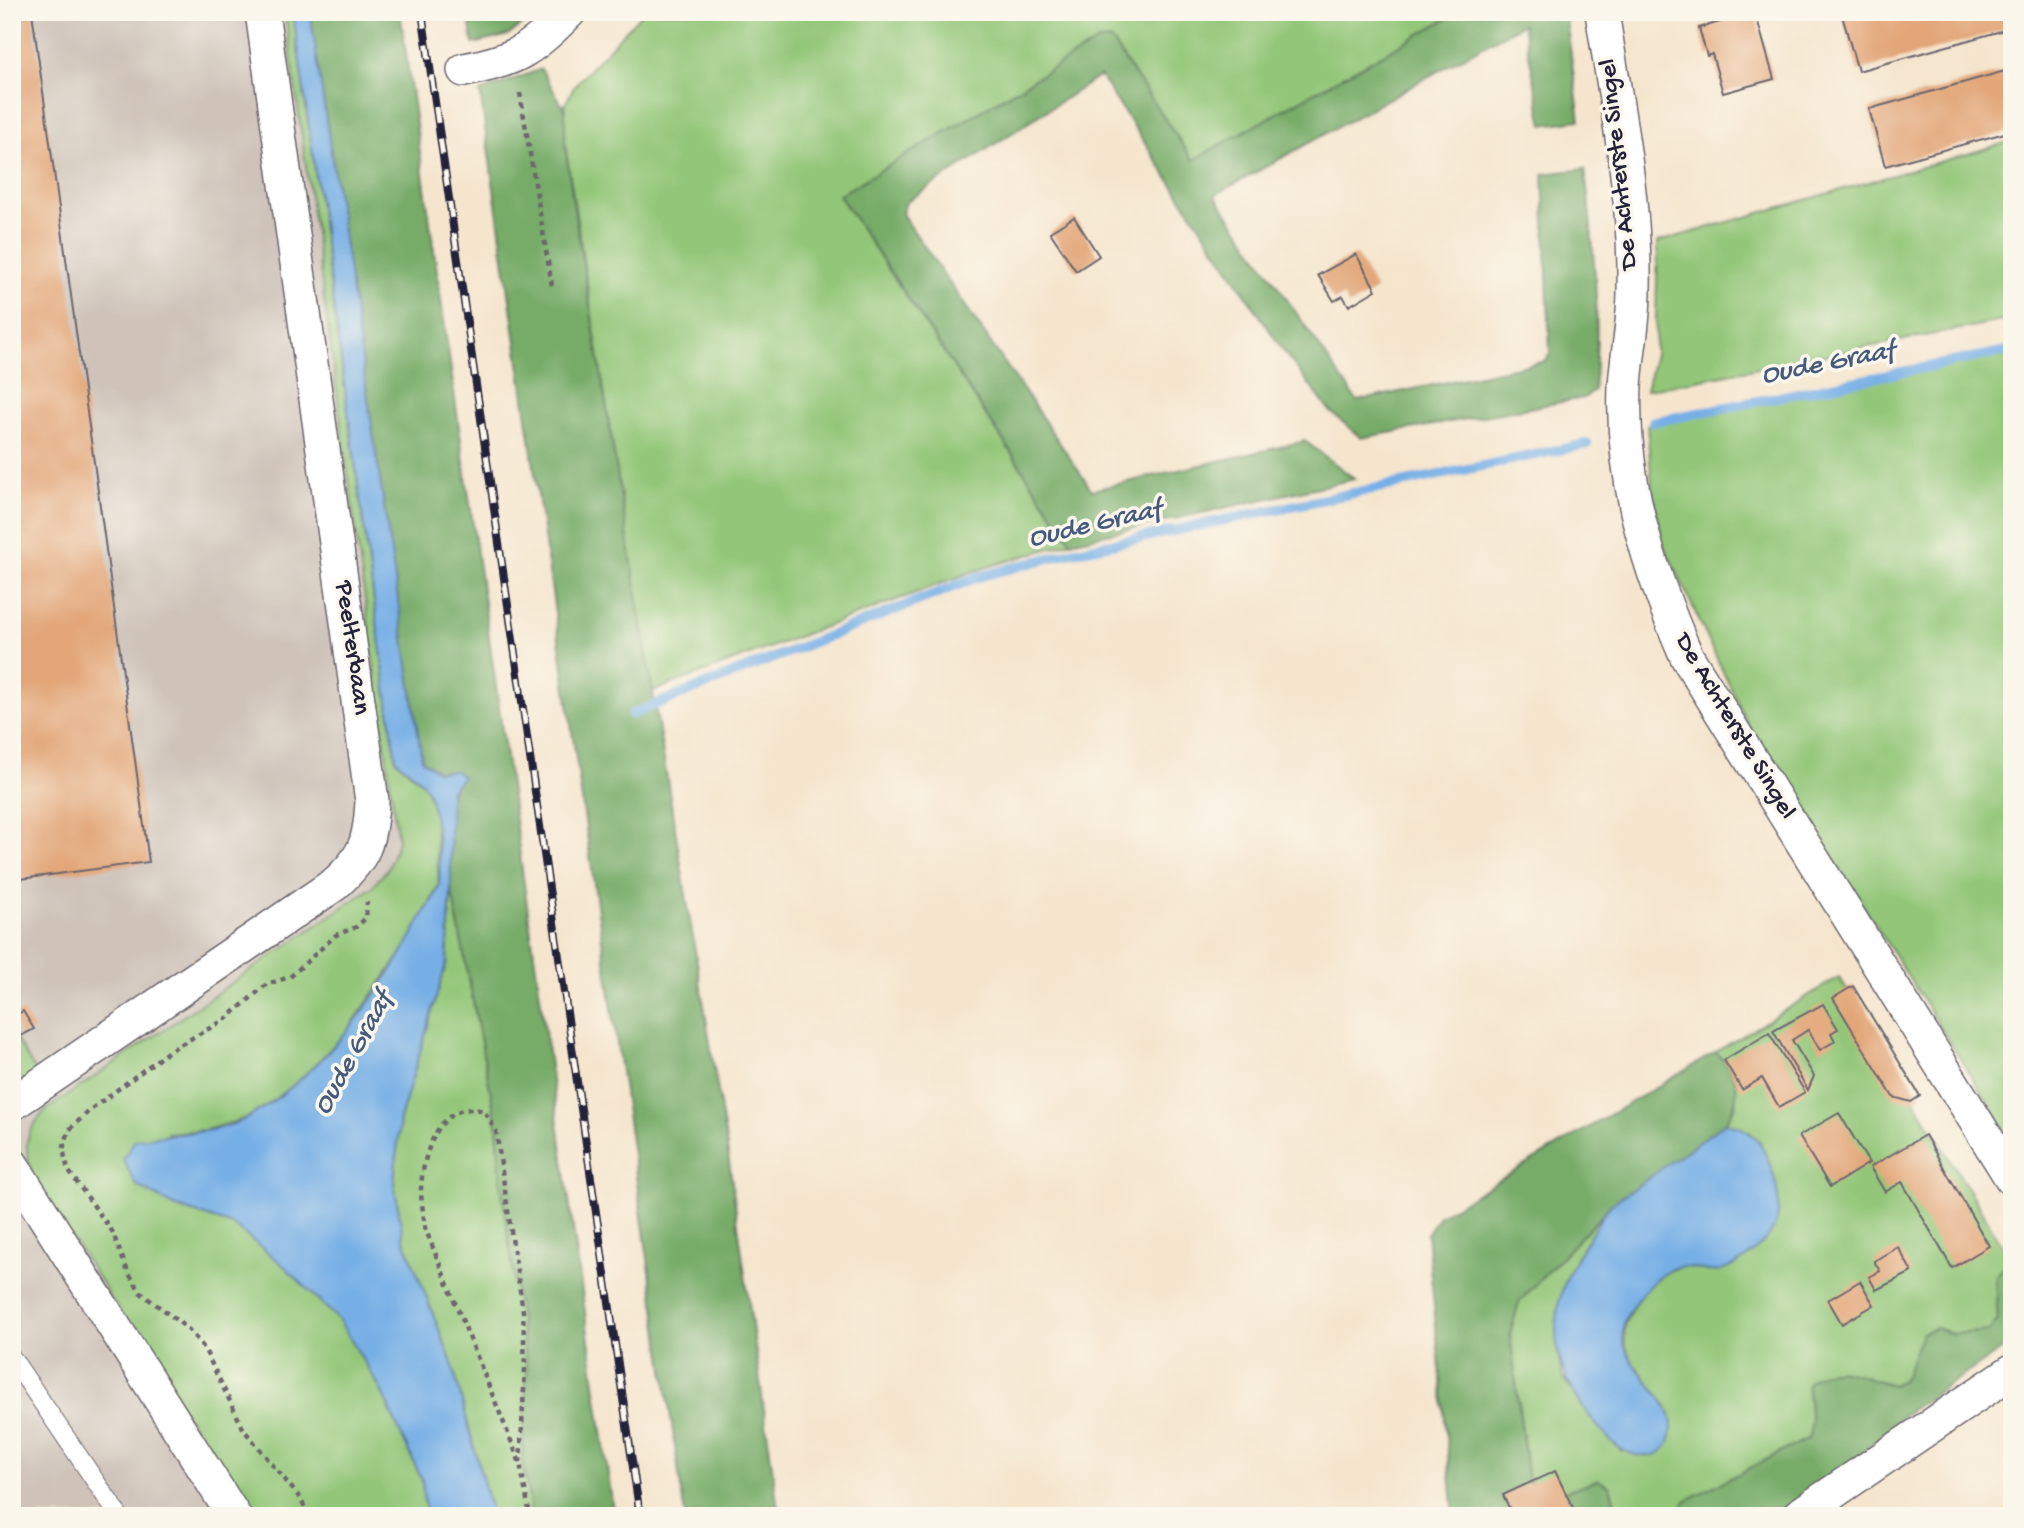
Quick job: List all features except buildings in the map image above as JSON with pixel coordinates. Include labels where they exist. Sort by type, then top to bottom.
[{"type":"street","name":"Peelterbaan","points":[[12,1104],[335,884],[357,864],[370,834],[372,802],[262,12]]},
{"type":"street","points":[[464,70],[501,63],[527,51],[569,12]]},
{"type":"street","name":"De Achterste Singel","points":[[1602,12],[1630,212],[1634,291],[1625,386],[1629,465],[1634,508],[1657,588],[1687,657],[2012,1179]]},
{"type":"street","points":[[12,1165],[234,1516]]},
{"type":"street","points":[[1798,1516],[2012,1371]]},
{"type":"lane","points":[[12,1358],[119,1516]]},
{"type":"path","points":[[514,57],[552,286]]},
{"type":"path","points":[[309,1516],[300,1499],[244,1430],[204,1348],[188,1329],[141,1293],[128,1272],[112,1231],[68,1170],[63,1149],[69,1130],[89,1111],[169,1051],[226,1019],[267,984],[290,977],[336,935],[356,927],[366,918],[367,902],[357,864]]},
{"type":"path","points":[[520,1463],[524,1369],[523,1311],[496,1131],[484,1111],[470,1107],[449,1115],[431,1139],[421,1190],[425,1228],[520,1463],[530,1516]]},
{"type":"shaded area","points":[[12,12],[286,12],[400,842],[253,1516],[12,1516]]},
{"type":"green space","points":[[285,12],[293,12],[396,760],[424,785],[434,806],[439,885],[408,944],[345,1034],[291,1089],[247,1118],[206,1130],[167,1133],[174,1206],[233,1224],[282,1264],[339,1320],[380,1388],[422,1480],[428,1516],[252,1516],[34,1179],[27,1149],[29,1134],[46,1110],[371,888],[388,869],[398,841]]},
{"type":"green space","points":[[310,12],[400,12],[614,1516],[532,1516],[522,1461],[527,1370],[501,1184],[497,1125],[451,887],[449,805],[456,771],[437,771],[422,760]]},
{"type":"green space","points":[[468,12],[537,12],[509,35],[473,44]]},
{"type":"green space","points":[[643,12],[1459,12],[1193,160],[1111,40],[839,195],[1071,542],[974,571],[651,692],[565,144],[565,104],[575,85]]},
{"type":"green space","points":[[1459,12],[1565,12],[1580,120],[1543,125],[1523,24],[1215,195],[1357,401],[1546,361],[1550,353],[1543,174],[1585,169],[1597,335],[1594,390],[1584,398],[1361,438],[1330,411],[1286,355],[1100,76],[906,202],[902,214],[1092,490],[1305,441],[1355,479],[1071,542],[839,195],[1098,41],[1111,40],[1193,160]]},
{"type":"green space","points":[[541,69],[565,110],[565,144],[574,208],[727,1147],[779,1516],[685,1516],[480,92]]},
{"type":"green space","points":[[2012,141],[2012,319],[1646,390],[1655,354],[1658,242]]},
{"type":"green space","points":[[2012,354],[2012,1140],[1747,723],[1663,543],[1652,485],[1647,425]]},
{"type":"green space","points":[[451,887],[497,1125],[501,1184],[527,1370],[522,1461],[532,1516],[492,1516],[452,1363],[403,1237],[394,1183],[400,1119],[447,961]]},
{"type":"green space","points":[[1839,977],[2010,1258],[1995,1278],[1998,1320],[1989,1332],[1953,1334],[1936,1328],[1923,1333],[1904,1379],[1893,1385],[1840,1370],[1807,1384],[1811,1420],[1809,1438],[1686,1501],[1675,1516],[1610,1516],[1615,1503],[1610,1487],[1598,1480],[1547,1497],[1528,1481],[1510,1335],[1513,1316],[1519,1302],[1610,1206],[1576,1258],[1557,1347],[1562,1375],[1577,1398],[1621,1451],[1654,1390],[1627,1350],[1625,1331],[1628,1318],[1642,1293],[1664,1274],[1688,1266],[1710,1271],[1761,1143],[1748,1131],[1725,1123],[1736,1105],[1732,1069],[1716,1052]]},
{"type":"green space","points":[[12,1033],[38,1075],[12,1084]]},
{"type":"green space","points":[[1716,1052],[1730,1069],[1736,1086],[1735,1103],[1725,1123],[1610,1206],[1519,1302],[1510,1335],[1528,1481],[1535,1482],[1547,1497],[1598,1480],[1610,1487],[1615,1503],[1611,1515],[1454,1516],[1427,1234],[1439,1216]]},
{"type":"green space","points":[[2010,1258],[2012,1343],[1902,1416],[1861,1456],[1803,1500],[1766,1516],[1675,1516],[1685,1501],[1809,1438],[1811,1420],[1807,1383],[1818,1376],[1828,1372],[1848,1372],[1893,1385],[1904,1379],[1922,1333],[1936,1328],[1953,1334],[1989,1331],[1998,1320],[1995,1278]]},
{"type":"water","points":[[293,12],[310,12],[422,760],[437,771],[456,771],[463,777],[450,791],[451,887],[447,961],[400,1119],[394,1183],[403,1237],[452,1363],[492,1516],[428,1516],[422,1480],[380,1388],[339,1320],[282,1264],[233,1225],[174,1206],[136,1185],[123,1159],[135,1140],[209,1130],[237,1123],[276,1099],[302,1078],[349,1029],[389,974],[439,884],[437,833],[428,793],[424,785],[396,760]]},
{"type":"water","points":[[1725,1123],[1749,1133],[1762,1147],[1776,1186],[1777,1220],[1762,1244],[1736,1264],[1719,1271],[1675,1268],[1656,1280],[1633,1305],[1626,1318],[1623,1333],[1625,1348],[1662,1400],[1672,1426],[1670,1439],[1658,1453],[1640,1456],[1629,1453],[1611,1441],[1590,1417],[1574,1394],[1563,1370],[1557,1346],[1556,1321],[1561,1296],[1571,1269],[1609,1207]]},
{"type":"waterway","name":"Oude Graaf","points":[[1653,422],[2012,350]]},
{"type":"waterway","name":"Oude Graaf","points":[[632,714],[978,577],[1068,553],[1587,444]]},
{"type":"railway","points":[[422,12],[640,1516]]}]
